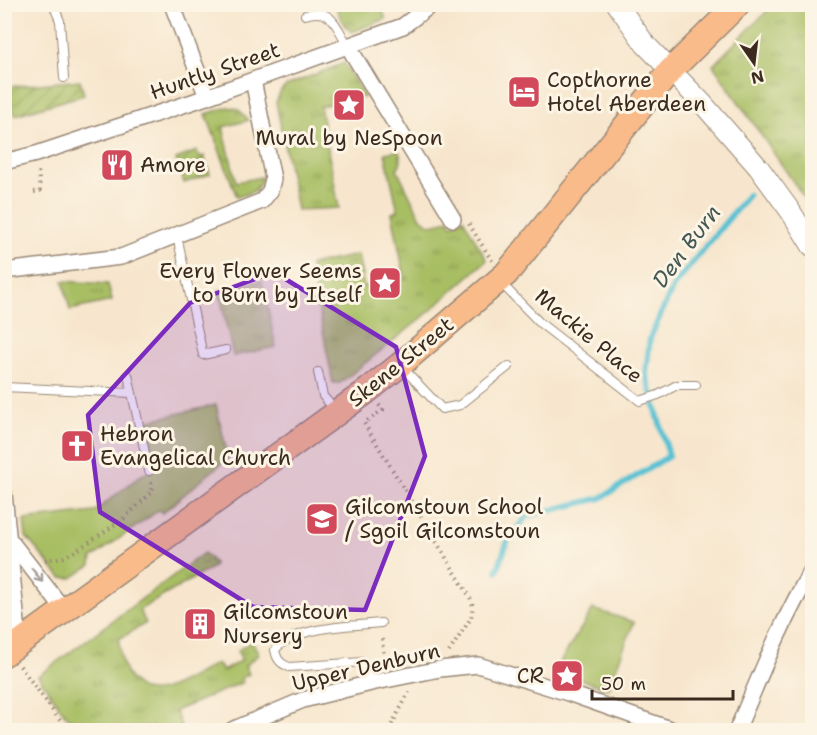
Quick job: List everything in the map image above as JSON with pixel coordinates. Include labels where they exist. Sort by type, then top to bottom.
[{"type":"main road","name":"Skene Street","points":[[11,650],[367,391],[502,277],[670,71],[738,4]]},
{"type":"street","points":[[172,4],[207,97]]},
{"type":"street","name":"Huntly Street","points":[[4,162],[36,154],[207,97],[403,26],[432,4]]},
{"type":"street","points":[[617,4],[645,44],[703,104],[759,168],[813,246]]},
{"type":"street","points":[[348,46],[453,219]]},
{"type":"street","points":[[4,271],[121,257],[262,201],[270,191],[273,179],[253,80]]},
{"type":"street","points":[[4,494],[9,539],[11,650]]},
{"type":"street","points":[[9,539],[64,610]]},
{"type":"street","points":[[737,730],[799,592],[813,570]]},
{"type":"street","name":"Upper Denburn","points":[[232,730],[303,700],[387,679],[440,669],[478,665],[568,693],[673,730]]},
{"type":"lane","points":[[53,4],[60,21],[64,78]]},
{"type":"lane","points":[[305,15],[318,13],[328,15],[348,46]]},
{"type":"lane","points":[[177,236],[203,355],[226,350]]},
{"type":"lane","name":"Mackie Place","points":[[502,277],[540,323],[640,401],[677,385],[696,385]]},
{"type":"lane","points":[[400,365],[442,409],[460,405],[509,366]]},
{"type":"lane","points":[[318,372],[323,396],[338,413]]},
{"type":"lane","points":[[128,375],[149,471]]},
{"type":"lane","points":[[4,387],[132,393]]},
{"type":"lane","points":[[371,683],[363,662],[289,667],[280,663],[275,650],[293,637],[314,630],[381,623]]},
{"type":"path","points":[[34,192],[40,191],[36,154]]},
{"type":"path","points":[[453,219],[464,215],[502,277]]},
{"type":"path","points":[[367,391],[383,410],[364,423],[470,597],[473,606],[471,618],[440,669]]},
{"type":"path","points":[[32,568],[45,560],[64,557],[122,520],[153,491],[149,471]]},
{"type":"path","points":[[382,639],[387,679]]},
{"type":"path","points":[[11,650],[67,730],[76,730]]},
{"type":"path","points":[[389,730],[419,673]]},
{"type":"highlighted area","points":[[274,272],[396,347],[425,456],[365,610],[253,607],[100,512],[88,415],[190,303]]},
{"type":"green space","points":[[335,5],[342,7],[380,5],[386,19],[352,32],[344,25]]},
{"type":"green space","points":[[773,5],[812,5],[812,209],[713,65]]},
{"type":"green space","points":[[344,63],[365,97],[320,106],[339,208],[297,210],[276,102],[286,86]]},
{"type":"green space","points":[[80,80],[84,95],[15,115],[7,87]]},
{"type":"green space","points":[[228,107],[238,109],[249,120],[223,127],[236,182],[262,177],[253,191],[237,197],[206,114]]},
{"type":"green space","points":[[398,150],[401,160],[397,169],[421,218],[434,225],[448,219],[452,225],[463,218],[487,260],[422,318],[340,383],[333,383],[310,265],[358,255],[364,287],[405,279],[392,213],[398,211],[385,153]]},
{"type":"green space","points":[[197,151],[200,157],[204,156],[210,174],[184,183],[176,159]]},
{"type":"green space","points":[[63,281],[108,284],[112,301],[70,310]]},
{"type":"green space","points":[[262,281],[276,347],[233,356],[219,290]]},
{"type":"green space","points":[[216,405],[228,458],[162,513],[159,510],[92,558],[91,565],[72,578],[61,578],[26,537],[24,520],[94,512],[140,476],[155,468],[146,421]]},
{"type":"green space","points":[[204,553],[214,563],[213,567],[139,610],[146,623],[119,639],[124,668],[130,679],[139,687],[158,691],[185,681],[217,663],[223,671],[242,660],[237,651],[252,641],[259,654],[245,666],[249,674],[241,678],[243,682],[175,711],[182,728],[176,730],[80,730],[66,716],[38,676]]},
{"type":"green space","points":[[593,609],[634,622],[608,689],[555,670]]},
{"type":"waterway","name":"Den Burn","points":[[497,571],[508,540],[527,516],[601,498],[669,456],[646,374],[650,338],[674,285],[748,195]]},
{"type":"place","name":"Copthorne Hotel Aberdeen","points":[[524,92]]},
{"type":"place","name":"Mural by NeSpoon","points":[[349,105]]},
{"type":"place","name":"Amore","points":[[117,165]]},
{"type":"place","name":"Every Flower Seems to Burn by Itself","points":[[385,283]]},
{"type":"place","name":"Hebron Evangelical Church","points":[[77,446]]},
{"type":"place","name":"Gilcomstoun School / Sgoil Gilcomstoun","points":[[322,519]]},
{"type":"place","name":"Gilcomstoun Nursery","points":[[200,624]]},
{"type":"place","name":"CR","points":[[567,676]]}]
